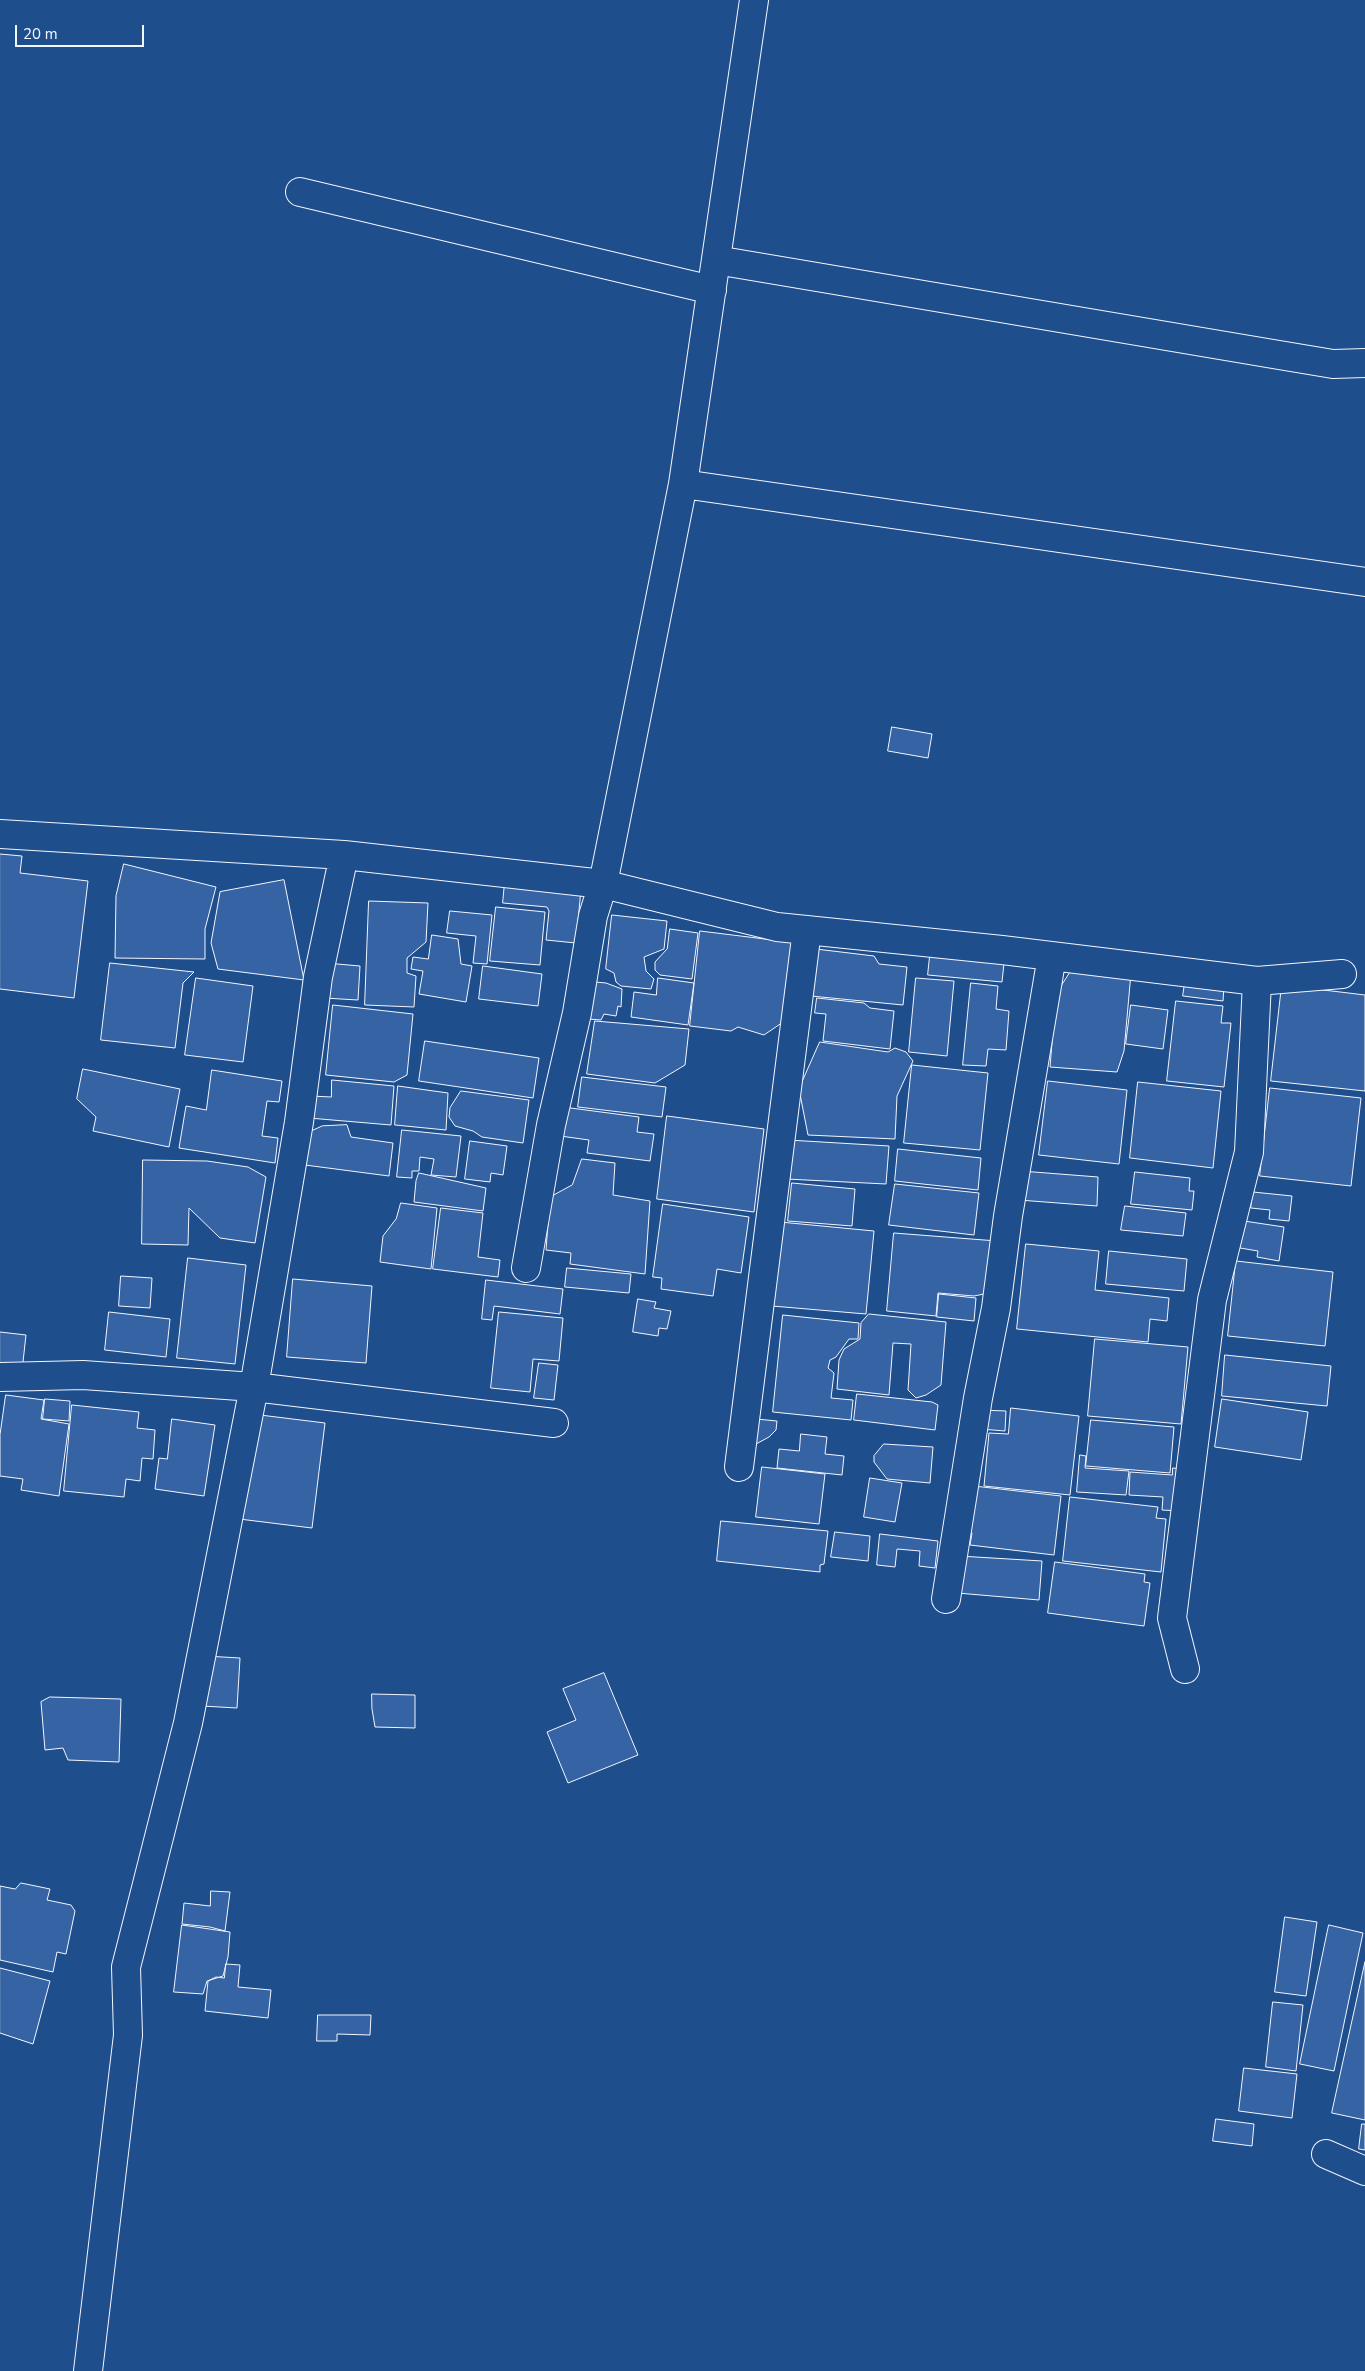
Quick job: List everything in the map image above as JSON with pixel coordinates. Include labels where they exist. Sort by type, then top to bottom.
[{"type":"street","points":[[526,1268],[551,1125],[577,1012],[593,916],[603,884],[684,484],[754,0]]},
{"type":"street","points":[[300,192],[712,290]]},
{"type":"street","points":[[716,260],[1324,362],[1365,363]]},
{"type":"street","points":[[684,484],[1365,582]]},
{"type":"street","points":[[0,834],[344,855],[603,884],[777,927],[1052,956],[1257,981],[1342,974]]},
{"type":"street","points":[[88,2371],[128,2035],[126,1967],[188,1723],[254,1387],[299,1122],[318,977],[344,855]]},
{"type":"street","points":[[739,1467],[807,930]]},
{"type":"street","points":[[946,1599],[978,1398],[996,1308],[1008,1216],[1052,956]]},
{"type":"street","points":[[1185,1669],[1172,1618],[1212,1300],[1249,1152],[1257,981]]},
{"type":"street","points":[[0,1377],[83,1375],[254,1387],[554,1423]]},
{"type":"street","points":[[1326,2154],[1365,2171]]},
{"type":"building","points":[[892,727],[932,734],[928,758],[888,751]]},
{"type":"building","points":[[0,854],[22,856],[20,873],[88,881],[74,998],[0,989]]},
{"type":"building","points":[[124,864],[216,887],[205,929],[205,959],[115,958],[116,896]]},
{"type":"building","points":[[284,880],[304,980],[218,969],[211,943],[220,892]]},
{"type":"building","points":[[505,882],[581,889],[576,943],[546,940],[549,911],[547,907],[503,903]]},
{"type":"building","points":[[369,901],[428,903],[426,942],[407,958],[407,973],[416,976],[414,1007],[365,1005]]},
{"type":"building","points":[[496,907],[545,912],[540,965],[490,961]]},
{"type":"building","points":[[450,911],[492,915],[487,964],[473,963],[476,936],[447,933]]},
{"type":"building","points":[[612,915],[667,921],[664,949],[644,957],[646,971],[654,979],[651,989],[621,986],[616,982],[614,973],[606,969]]},
{"type":"building","points":[[670,929],[698,933],[692,979],[660,975],[655,970],[655,962],[667,949]]},
{"type":"building","points":[[700,931],[797,943],[789,1018],[764,1035],[738,1027],[731,1031],[690,1026]]},
{"type":"building","points":[[432,935],[458,939],[461,964],[472,966],[466,1002],[419,994],[423,971],[411,969],[413,957],[428,959]]},
{"type":"building","points":[[816,949],[874,956],[879,964],[907,967],[903,1005],[811,996]]},
{"type":"building","points":[[930,956],[1004,963],[1002,982],[928,975]]},
{"type":"building","points":[[110,963],[194,972],[183,983],[175,1048],[101,1040]]},
{"type":"building","points":[[326,963],[360,966],[358,1000],[324,998]]},
{"type":"building","points":[[483,966],[542,974],[538,1006],[479,999]]},
{"type":"building","points":[[1073,968],[1131,973],[1124,1051],[1117,1072],[1050,1067],[1056,994]]},
{"type":"building","points":[[196,978],[253,986],[243,1062],[185,1055]]},
{"type":"building","points":[[658,978],[694,983],[688,1025],[631,1017],[634,992],[656,995]]},
{"type":"building","points":[[916,978],[954,981],[947,1056],[909,1052]]},
{"type":"building","points":[[585,981],[606,983],[622,989],[621,1007],[618,1006],[616,1016],[604,1014],[601,1020],[588,1019]]},
{"type":"building","points":[[971,983],[998,986],[996,1009],[1009,1011],[1006,1050],[988,1049],[986,1066],[963,1065]]},
{"type":"building","points":[[1185,983],[1224,987],[1223,1001],[1183,996]]},
{"type":"building","points":[[1282,985],[1365,995],[1365,1091],[1271,1081]]},
{"type":"building","points":[[817,998],[864,1003],[870,1008],[894,1011],[890,1049],[823,1041],[826,1014],[815,1013]]},
{"type":"building","points":[[1176,1001],[1223,1006],[1221,1023],[1231,1023],[1224,1087],[1167,1081]]},
{"type":"building","points":[[333,1005],[413,1014],[407,1075],[394,1082],[326,1075]]},
{"type":"building","points":[[1131,1005],[1168,1010],[1163,1049],[1126,1044]]},
{"type":"building","points":[[595,1021],[689,1029],[685,1065],[655,1083],[587,1074]]},
{"type":"building","points":[[425,1041],[539,1058],[533,1098],[419,1081]]},
{"type":"building","points":[[820,1042],[888,1052],[895,1048],[906,1052],[913,1061],[897,1096],[895,1139],[808,1135],[799,1089]]},
{"type":"building","points":[[912,1065],[988,1073],[980,1150],[904,1143]]},
{"type":"building","points":[[83,1069],[180,1089],[169,1147],[93,1131],[96,1117],[77,1099]]},
{"type":"building","points":[[212,1070],[282,1081],[279,1102],[267,1101],[262,1136],[278,1138],[275,1163],[179,1148],[186,1106],[206,1110]]},
{"type":"building","points":[[582,1077],[666,1087],[662,1117],[578,1107]]},
{"type":"building","points":[[332,1080],[394,1086],[391,1125],[309,1118],[311,1096],[331,1097]]},
{"type":"building","points":[[1048,1081],[1127,1090],[1119,1164],[1039,1155]]},
{"type":"building","points":[[1138,1082],[1221,1091],[1213,1168],[1130,1158]]},
{"type":"building","points":[[398,1086],[448,1093],[446,1130],[395,1125]]},
{"type":"building","points":[[1270,1088],[1361,1098],[1351,1186],[1260,1176]]},
{"type":"building","points":[[461,1091],[529,1100],[523,1143],[482,1137],[473,1131],[455,1126],[449,1117],[450,1108]]},
{"type":"building","points":[[563,1107],[639,1117],[637,1132],[654,1134],[650,1161],[587,1153],[589,1140],[560,1136]]},
{"type":"building","points":[[667,1116],[764,1129],[754,1212],[657,1199]]},
{"type":"building","points":[[347,1125],[351,1137],[393,1143],[389,1176],[305,1165],[309,1132],[322,1126]]},
{"type":"building","points":[[402,1130],[461,1136],[456,1177],[431,1175],[434,1159],[420,1157],[419,1171],[412,1171],[412,1178],[397,1177]]},
{"type":"building","points":[[788,1140],[889,1146],[886,1184],[786,1179]]},
{"type":"building","points":[[470,1141],[507,1146],[503,1175],[491,1173],[490,1182],[465,1179]]},
{"type":"building","points":[[898,1149],[981,1158],[978,1190],[895,1181]]},
{"type":"building","points":[[582,1159],[615,1163],[613,1195],[650,1201],[645,1274],[570,1264],[571,1253],[546,1250],[550,1197],[572,1185]]},
{"type":"building","points":[[143,1160],[207,1161],[248,1167],[266,1177],[255,1243],[220,1238],[189,1208],[188,1245],[142,1244]]},
{"type":"building","points":[[1021,1171],[1098,1177],[1097,1206],[1019,1200]]},
{"type":"building","points":[[1135,1172],[1190,1178],[1189,1191],[1194,1191],[1192,1210],[1131,1204]]},
{"type":"building","points":[[419,1173],[486,1188],[483,1211],[414,1202],[416,1181]]},
{"type":"building","points":[[792,1183],[855,1189],[852,1226],[788,1221]]},
{"type":"building","points":[[895,1184],[979,1193],[974,1235],[889,1225]]},
{"type":"building","points":[[1253,1192],[1292,1196],[1289,1221],[1269,1219],[1270,1210],[1251,1208]]},
{"type":"building","points":[[401,1203],[437,1208],[431,1269],[380,1262],[383,1236],[396,1219]]},
{"type":"building","points":[[663,1204],[749,1217],[741,1273],[717,1269],[713,1296],[661,1289],[662,1278],[653,1277]]},
{"type":"building","points":[[1125,1206],[1186,1213],[1183,1236],[1121,1230]]},
{"type":"building","points":[[441,1208],[483,1213],[478,1257],[500,1260],[498,1277],[433,1269]]},
{"type":"building","points":[[1244,1221],[1284,1227],[1279,1261],[1257,1257],[1258,1251],[1240,1248]]},
{"type":"building","points":[[780,1222],[874,1231],[866,1314],[772,1306]]},
{"type":"building","points":[[894,1233],[997,1241],[982,1323],[984,1294],[974,1296],[938,1293],[936,1316],[887,1311]]},
{"type":"building","points":[[1026,1244],[1099,1251],[1095,1290],[1169,1298],[1167,1321],[1150,1319],[1148,1342],[1017,1329]]},
{"type":"building","points":[[1109,1251],[1187,1259],[1184,1291],[1106,1284]]},
{"type":"building","points":[[188,1258],[246,1265],[235,1364],[177,1358]]},
{"type":"building","points":[[1236,1261],[1333,1272],[1325,1346],[1228,1336]]},
{"type":"building","points":[[567,1268],[631,1274],[629,1293],[565,1287]]},
{"type":"building","points":[[121,1276],[152,1278],[150,1308],[119,1306]]},
{"type":"building","points":[[293,1279],[372,1286],[366,1363],[287,1357]]},
{"type":"building","points":[[486,1280],[563,1289],[560,1314],[494,1306],[492,1320],[482,1319]]},
{"type":"building","points":[[939,1294],[976,1298],[974,1321],[937,1317]]},
{"type":"building","points":[[638,1299],[656,1302],[654,1308],[671,1311],[667,1329],[659,1328],[658,1336],[633,1332]]},
{"type":"building","points":[[109,1312],[170,1319],[166,1357],[105,1350]]},
{"type":"building","points":[[499,1312],[563,1318],[559,1361],[533,1359],[530,1392],[491,1388]]},
{"type":"building","points":[[869,1314],[946,1322],[941,1385],[926,1395],[916,1398],[908,1390],[911,1344],[893,1343],[889,1395],[837,1389],[839,1360],[844,1349],[860,1339],[861,1323]]},
{"type":"building","points":[[783,1315],[859,1323],[858,1339],[849,1339],[836,1357],[830,1360],[828,1368],[834,1373],[831,1398],[853,1400],[851,1420],[773,1412]]},
{"type":"building","points":[[0,1332],[26,1335],[22,1371],[0,1368]]},
{"type":"building","points":[[1095,1339],[1188,1347],[1181,1424],[1088,1416]]},
{"type":"building","points":[[1225,1355],[1331,1366],[1327,1406],[1222,1396]]},
{"type":"building","points":[[539,1363],[558,1365],[554,1400],[534,1398]]},
{"type":"building","points":[[857,1394],[932,1402],[938,1405],[935,1430],[854,1420]]},
{"type":"building","points":[[6,1395],[44,1400],[41,1419],[69,1424],[59,1496],[21,1490],[23,1479],[0,1476],[0,1435]]},
{"type":"building","points":[[45,1399],[70,1401],[69,1421],[43,1419]]},
{"type":"building","points":[[1222,1399],[1308,1412],[1301,1460],[1215,1447]]},
{"type":"building","points":[[72,1405],[139,1412],[137,1428],[155,1430],[153,1459],[142,1458],[140,1481],[126,1479],[124,1497],[64,1491]]},
{"type":"building","points":[[1011,1408],[1079,1416],[1070,1495],[984,1486],[989,1433],[1008,1434]]},
{"type":"building","points":[[981,1410],[1006,1411],[1005,1431],[980,1429]]},
{"type":"building","points":[[260,1415],[325,1423],[312,1528],[231,1518]]},
{"type":"building","points":[[746,1418],[777,1421],[776,1430],[769,1437],[756,1444],[752,1444]]},
{"type":"building","points":[[172,1419],[215,1425],[204,1496],[155,1489],[159,1458],[167,1459]]},
{"type":"building","points":[[1091,1420],[1174,1427],[1170,1473],[1086,1466]]},
{"type":"building","points":[[801,1434],[827,1437],[825,1454],[844,1456],[842,1475],[777,1468],[779,1449],[799,1451]]},
{"type":"building","points":[[884,1444],[933,1447],[930,1483],[887,1479],[874,1462],[874,1456]]},
{"type":"building","points":[[1080,1455],[1086,1456],[1085,1468],[1129,1471],[1126,1495],[1077,1492]]},
{"type":"building","points":[[762,1467],[825,1474],[819,1524],[756,1517]]},
{"type":"building","points":[[1173,1468],[1183,1469],[1180,1511],[1162,1510],[1163,1497],[1129,1495],[1130,1472],[1172,1475]]},
{"type":"building","points":[[870,1478],[902,1483],[895,1522],[864,1517]]},
{"type":"building","points":[[974,1486],[1061,1496],[1054,1555],[970,1545],[972,1533],[962,1532]]},
{"type":"building","points":[[1070,1497],[1158,1507],[1156,1518],[1166,1519],[1161,1572],[1063,1561]]},
{"type":"building","points":[[721,1521],[828,1531],[824,1564],[820,1565],[820,1572],[717,1561]]},
{"type":"building","points":[[835,1532],[870,1536],[868,1561],[831,1557]]},
{"type":"building","points":[[880,1534],[938,1541],[935,1568],[919,1566],[920,1551],[897,1549],[895,1567],[877,1565]]},
{"type":"building","points":[[959,1556],[1042,1561],[1039,1600],[957,1593]]},
{"type":"building","points":[[1055,1562],[1145,1574],[1144,1582],[1150,1583],[1144,1626],[1048,1613]]},
{"type":"building","points":[[205,1656],[240,1658],[237,1708],[202,1706]]},
{"type":"building","points":[[604,1673],[638,1755],[568,1783],[547,1732],[576,1720],[563,1689]]},
{"type":"building","points":[[372,1694],[415,1695],[415,1728],[375,1727]]},
{"type":"building","points":[[50,1697],[121,1699],[119,1762],[68,1760],[63,1748],[45,1750],[41,1702]]},
{"type":"building","points":[[21,1883],[50,1889],[47,1900],[71,1905],[75,1911],[66,1954],[57,1952],[53,1972],[0,1960],[0,1886],[15,1889]]},
{"type":"building","points":[[211,1891],[230,1892],[225,1931],[210,1927],[182,1924],[184,1903],[210,1906]]},
{"type":"building","points":[[1285,1917],[1317,1922],[1306,1996],[1275,1992]]},
{"type":"building","points":[[182,1925],[230,1932],[228,1957],[223,1976],[207,1981],[203,1994],[174,1992]]},
{"type":"building","points":[[1329,1925],[1363,1933],[1334,2071],[1300,2064]]},
{"type":"building","points":[[1365,1962],[1365,2120],[1332,2113]]},
{"type":"building","points":[[226,1964],[240,1965],[238,1987],[271,1990],[268,2018],[205,2011],[208,1981],[216,1977],[224,1978]]},
{"type":"building","points":[[0,1968],[50,1981],[33,2044],[0,2033]]},
{"type":"building","points":[[1273,2002],[1303,2005],[1296,2071],[1266,2067]]},
{"type":"building","points":[[318,2015],[371,2015],[370,2035],[337,2034],[337,2041],[317,2041]]},
{"type":"building","points":[[1244,2068],[1297,2074],[1292,2118],[1239,2111]]},
{"type":"building","points":[[1216,2119],[1254,2124],[1252,2146],[1213,2141]]},
{"type":"building","points":[[1362,2124],[1365,2124],[1365,2150],[1359,2149]]}]
